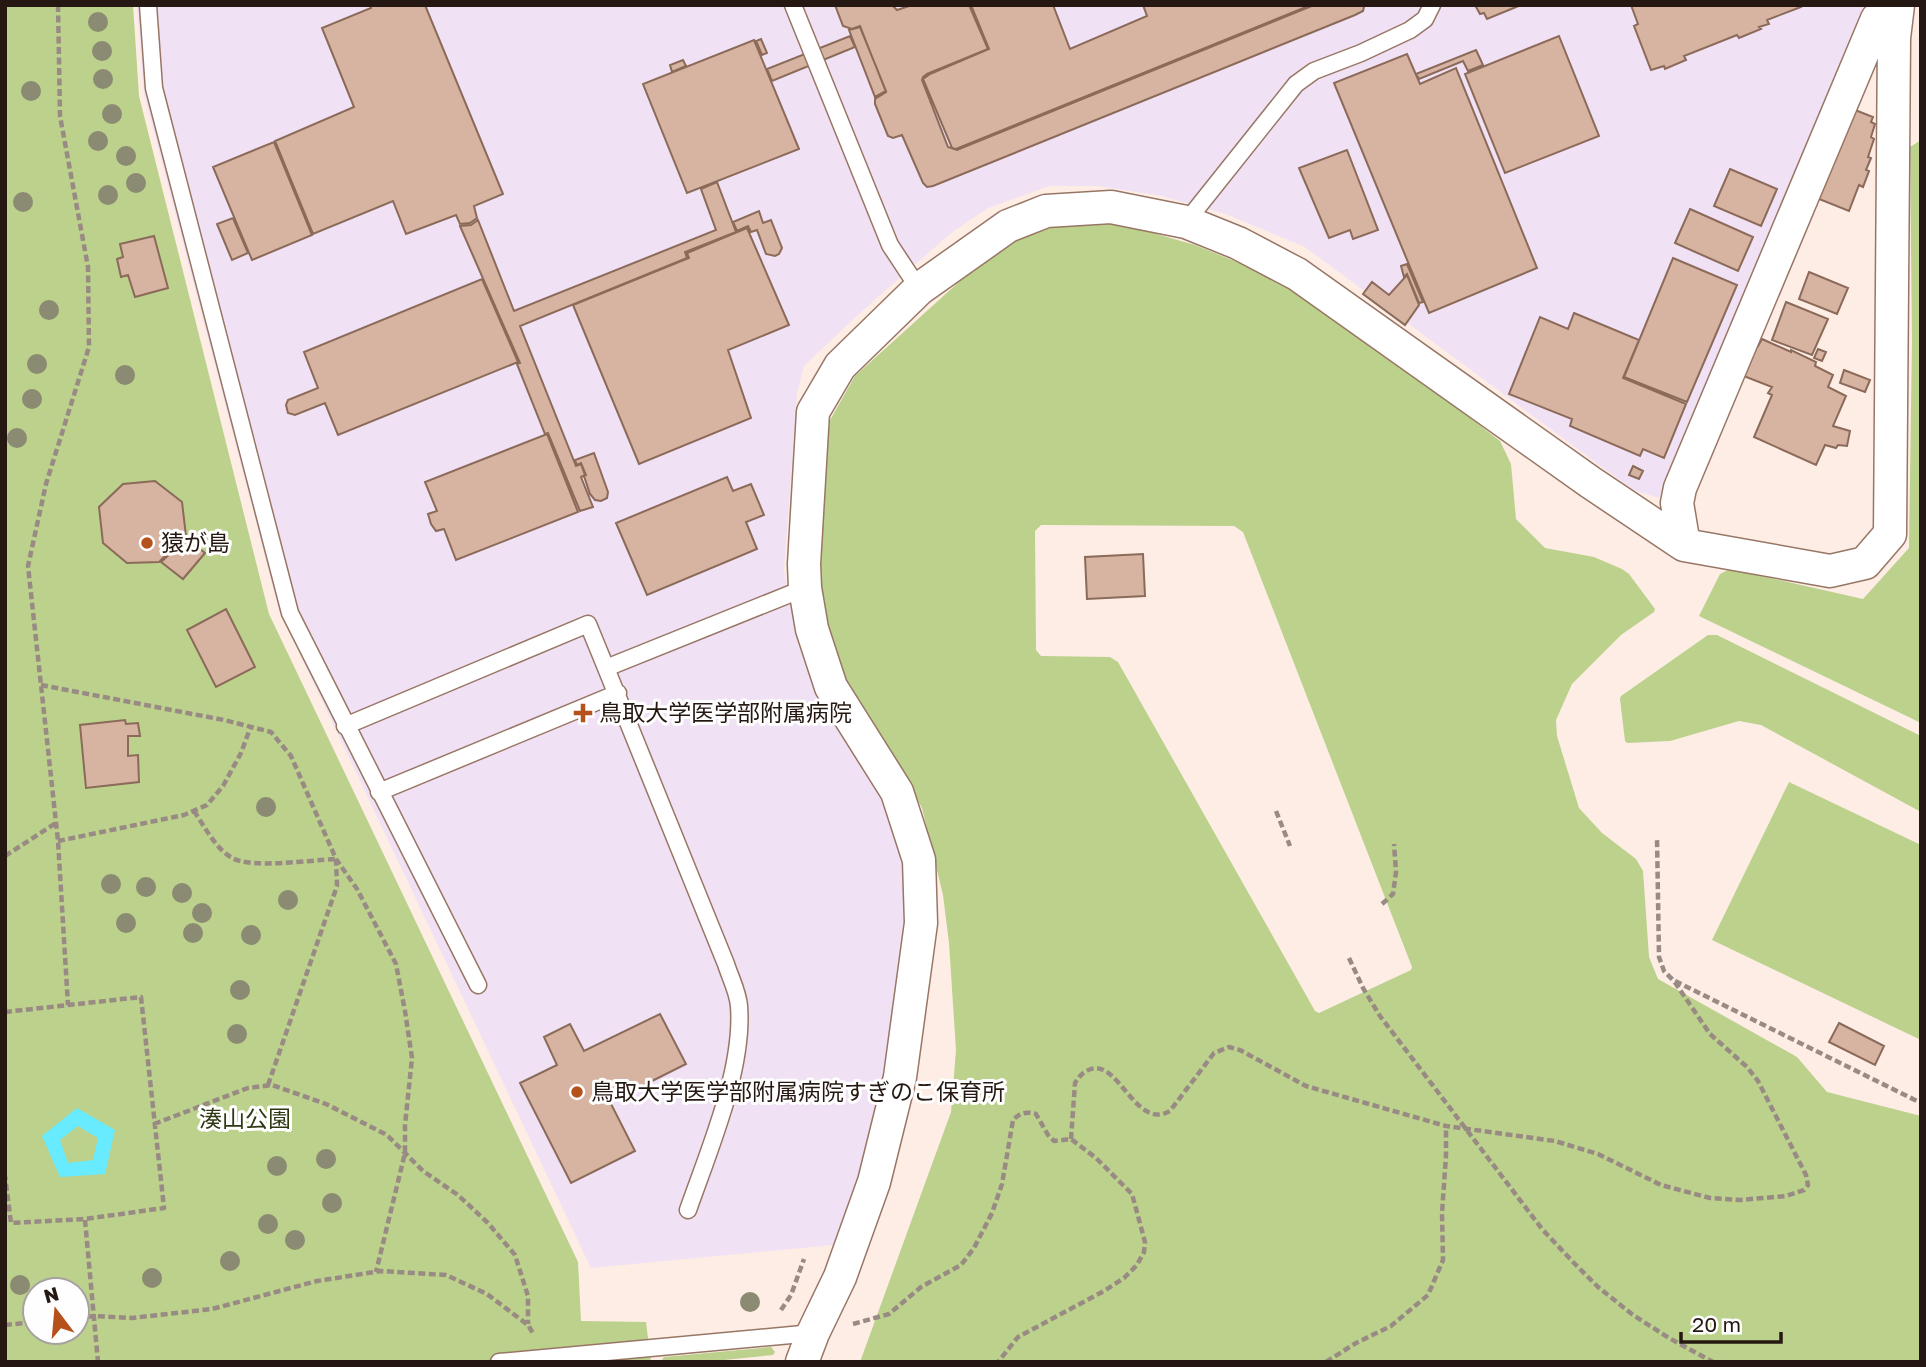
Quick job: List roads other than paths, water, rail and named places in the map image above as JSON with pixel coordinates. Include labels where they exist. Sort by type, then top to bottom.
[{"type":"street","points":[[1684,545],[1678,503],[1680,488],[1877,19],[1896,5]]},
{"type":"street","points":[[808,1348],[840,1277],[874,1182],[900,1077],[921,923],[919,860],[897,792],[831,688],[812,629],[805,588],[813,412],[840,366],[919,289],[1008,226],[1045,211],[1111,207],[1186,222],[1238,243],[1297,274],[1590,482],[1684,545],[1830,571],[1865,563],[1890,534],[1896,5]]},
{"type":"lane","points":[[148,5],[154,88],[289,614],[478,985]]},
{"type":"lane","points":[[793,5],[890,245],[919,289]]},
{"type":"lane","points":[[1186,222],[1296,84],[1314,71],[1361,54],[1410,30],[1425,19],[1432,5]]},
{"type":"lane","points":[[606,668],[805,588]]},
{"type":"lane","points":[[345,726],[588,624],[726,964],[739,1003],[739,1048],[720,1118],[688,1210]]},
{"type":"lane","points":[[379,792],[618,693]]},
{"type":"lane","points":[[499,1362],[808,1348]]},
{"type":"water","points":[[77,1108],[115,1130],[105,1174],[60,1177],[42,1136]],"holes":[[[78,1126],[98,1138],[93,1160],[68,1163],[60,1140]]]},
{"type":"place","name":"猿が島","points":[[147,543]]},
{"type":"place","name":"鳥取大学医学部附属病院","points":[[583,713]]},
{"type":"place","name":"鳥取大学医学部附属病院すぎのこ保育所","points":[[577,1092]]},
{"type":"park label","name":"湊山公園","points":[[245,1119]]}]
